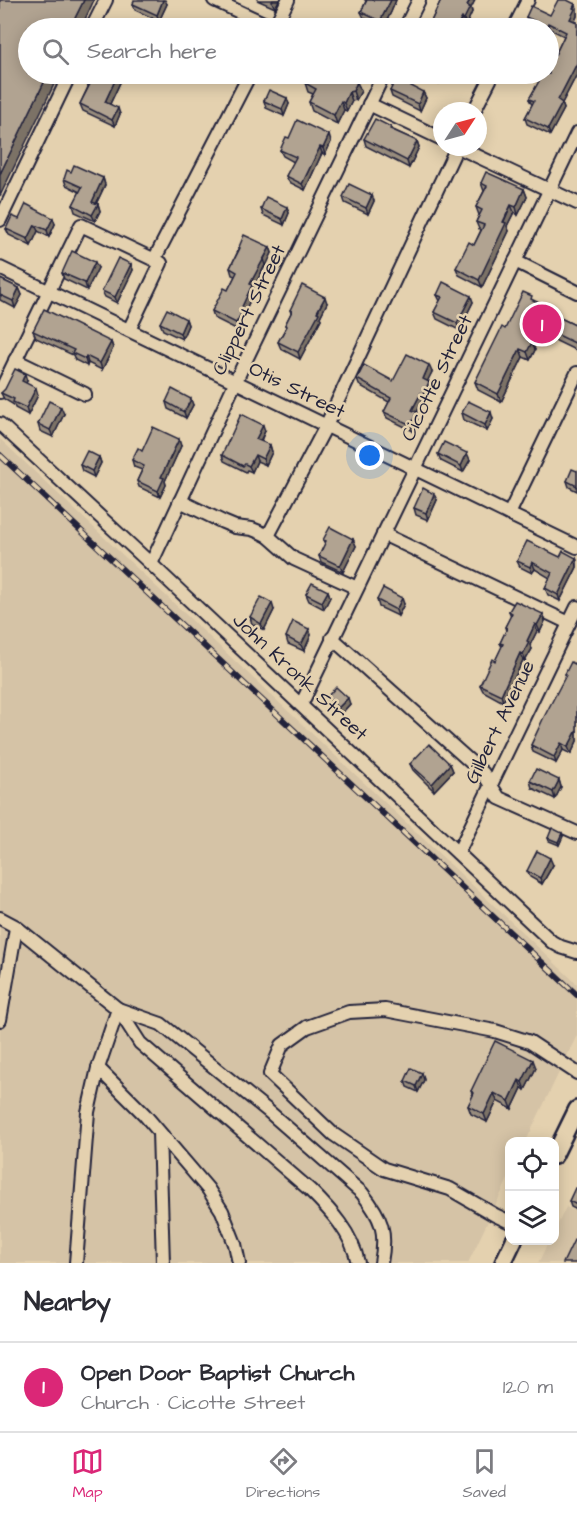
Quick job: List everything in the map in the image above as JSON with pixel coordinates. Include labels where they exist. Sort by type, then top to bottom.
[{"type":"main road","points":[[559,1147],[577,1109]]},
{"type":"main road","points":[[503,1263],[512,1245]]},
{"type":"street","points":[[97,18],[106,0]]},
{"type":"street","points":[[214,0],[253,18]]},
{"type":"street","points":[[279,18],[288,0]]},
{"type":"street","points":[[410,18],[419,0]]},
{"type":"street","points":[[519,18],[528,0]]},
{"type":"street","points":[[0,220],[65,84]]},
{"type":"street","points":[[154,260],[245,84]]},
{"type":"street","name":"Clippert Street","points":[[151,564],[379,84]]},
{"type":"street","points":[[479,102],[488,84]]},
{"type":"street","points":[[369,104],[433,135]]},
{"type":"street","name":"Cicotte Street","points":[[301,705],[577,132]]},
{"type":"street","points":[[268,536],[326,426],[453,156]]},
{"type":"street","points":[[476,156],[577,203]]},
{"type":"street","points":[[0,392],[81,225],[161,263],[129,330]]},
{"type":"street","points":[[515,261],[577,292]]},
{"type":"street","name":"Otis Street","points":[[0,268],[577,547]]},
{"type":"street","points":[[15,360],[85,394]]},
{"type":"street","points":[[508,514],[577,374]]},
{"type":"street","name":"John Kronk Street","points":[[0,424],[552,942],[577,952]]},
{"type":"street","points":[[180,501],[224,522],[252,529],[268,536],[294,559],[357,588]]},
{"type":"street","points":[[383,534],[569,623]]},
{"type":"street","name":"Gilbert Avenue","points":[[458,853],[577,608]]},
{"type":"street","points":[[332,638],[483,773],[499,798],[577,833]]},
{"type":"street","points":[[0,918],[16,928],[118,1009],[140,1043],[310,1190],[342,1227],[349,1238],[358,1263]]},
{"type":"street","points":[[0,1020],[16,928]]},
{"type":"street","points":[[76,1263],[87,1112],[98,1068],[118,1009]]},
{"type":"street","points":[[118,1009],[162,1024],[267,1110],[362,1193],[374,1208],[381,1222],[384,1237],[381,1263]]},
{"type":"street","points":[[505,1220],[450,1189],[384,1169],[333,1134],[270,1074],[282,1045],[307,1027],[350,1012],[385,1010],[495,1031],[530,1042],[577,1073]]},
{"type":"street","points":[[98,1068],[144,1114],[208,1190],[222,1211],[235,1244],[238,1263]]},
{"type":"street","points":[[159,1132],[163,1263]]},
{"type":"shaded area","points":[[0,439],[577,984],[577,1035],[528,1137],[505,1137],[505,1185],[468,1263],[0,1263]]},
{"type":"shaded area","points":[[566,1207],[577,1212],[577,1263],[538,1263],[547,1245],[559,1245],[559,1222]]},
{"type":"building","points":[[0,0],[84,0],[75,18],[18,18],[18,84],[43,84],[0,174]]},
{"type":"building","points":[[134,0],[163,0],[157,15],[133,4]]},
{"type":"building","points":[[367,0],[391,0],[382,18],[374,18],[361,12]]},
{"type":"building","points":[[441,0],[470,0],[467,5],[470,7],[464,18],[433,18]]},
{"type":"building","points":[[558,0],[567,0],[575,4],[570,19],[577,22],[577,63],[558,100],[562,103],[548,129],[525,118],[534,101],[529,99],[537,84],[559,84],[559,47],[566,32],[559,28],[559,18],[526,17],[531,6],[550,15]]},
{"type":"building","points":[[90,84],[113,84],[105,102],[118,108],[112,120],[80,104]]},
{"type":"building","points":[[307,84],[356,84],[344,103],[341,101],[334,115],[309,102],[316,89]]},
{"type":"building","points":[[393,84],[408,84],[423,92],[418,104],[390,91]]},
{"type":"building","points":[[269,90],[287,98],[282,109],[264,101]]},
{"type":"building","points":[[375,119],[391,127],[390,129],[417,141],[407,161],[364,139]]},
{"type":"building","points":[[297,120],[329,135],[323,148],[320,147],[302,184],[286,176],[296,157],[280,150],[286,137],[289,138]]},
{"type":"building","points":[[74,165],[103,178],[92,202],[98,204],[92,215],[73,205],[82,187],[64,179],[67,170],[71,172]]},
{"type":"building","points":[[486,172],[524,189],[516,207],[511,205],[503,222],[506,223],[479,280],[456,268],[469,242],[474,245],[484,225],[476,222],[482,210],[476,207],[487,186],[481,183]]},
{"type":"building","points":[[349,184],[372,195],[366,208],[343,197]]},
{"type":"building","points":[[266,197],[287,207],[282,219],[261,209]]},
{"type":"building","points":[[26,204],[53,218],[47,230],[35,225],[28,239],[6,229],[12,216],[19,219]]},
{"type":"building","points":[[244,235],[270,247],[250,284],[252,285],[236,323],[212,311],[224,288],[228,290],[237,272],[230,268]]},
{"type":"building","points":[[72,251],[95,262],[85,283],[62,273]]},
{"type":"building","points":[[118,258],[131,264],[115,297],[102,291]]},
{"type":"building","points":[[0,279],[19,288],[13,301],[0,295]]},
{"type":"building","points":[[443,282],[471,296],[457,323],[434,312],[442,297],[437,295]]},
{"type":"building","points":[[302,285],[325,297],[298,352],[278,342],[287,326],[285,325],[292,311],[290,310]]},
{"type":"building","points":[[523,292],[532,296],[531,299],[554,310],[552,314],[577,326],[577,344],[535,324],[528,340],[532,342],[527,352],[520,349],[498,394],[475,382],[502,327],[505,329]]},
{"type":"building","points":[[44,309],[111,342],[100,363],[86,356],[85,359],[72,353],[74,350],[33,331]]},
{"type":"building","points":[[167,309],[186,319],[180,333],[160,323]]},
{"type":"building","points":[[407,354],[429,365],[423,379],[429,382],[412,410],[417,412],[411,425],[384,412],[391,398],[357,379],[364,365],[393,381]]},
{"type":"building","points":[[15,369],[25,374],[22,381],[36,388],[26,408],[1,393]]},
{"type":"building","points":[[172,389],[191,399],[184,412],[166,402]]},
{"type":"building","points":[[49,401],[61,407],[50,430],[38,424]]},
{"type":"building","points":[[468,401],[491,412],[485,425],[462,413]]},
{"type":"building","points":[[241,414],[263,425],[256,439],[270,445],[263,459],[255,455],[249,466],[245,464],[243,466],[222,455]]},
{"type":"building","points":[[153,427],[179,439],[161,477],[164,478],[158,491],[137,481],[144,466],[132,460],[138,448],[142,451]]},
{"type":"building","points":[[444,442],[467,453],[461,466],[438,454]]},
{"type":"building","points":[[87,451],[99,457],[92,471],[80,465]]},
{"type":"building","points":[[572,469],[577,471],[577,486],[567,481]]},
{"type":"building","points":[[423,488],[434,494],[426,513],[414,508]]},
{"type":"building","points":[[330,527],[353,539],[340,566],[319,556],[326,541],[323,540]]},
{"type":"building","points":[[527,541],[560,557],[563,551],[576,558],[558,595],[545,588],[552,573],[532,562],[530,567],[517,561]]},
{"type":"building","points":[[312,583],[328,591],[322,602],[306,594]]},
{"type":"building","points":[[383,588],[402,598],[396,610],[377,600]]},
{"type":"building","points":[[261,597],[272,603],[261,624],[250,617]]},
{"type":"building","points":[[515,601],[543,614],[537,625],[535,624],[527,641],[529,642],[523,654],[520,653],[501,695],[480,685],[492,659],[495,661],[503,644],[500,643],[512,613],[509,611]]},
{"type":"building","points":[[293,621],[309,629],[301,645],[286,637]]},
{"type":"building","points":[[571,662],[577,665],[577,730],[568,747],[561,743],[554,757],[531,745]]},
{"type":"building","points":[[336,687],[348,698],[338,708],[327,697]]},
{"type":"building","points":[[429,744],[450,764],[432,784],[410,764]]},
{"type":"building","points":[[536,769],[559,780],[553,792],[530,781]]},
{"type":"building","points":[[552,828],[562,833],[558,842],[548,838]]},
{"type":"building","points":[[537,851],[550,858],[540,878],[527,871]]},
{"type":"building","points":[[495,1041],[533,1060],[522,1082],[519,1080],[509,1101],[494,1093],[484,1114],[468,1106],[474,1093],[471,1091]]},
{"type":"building","points":[[411,1068],[422,1073],[416,1086],[405,1081]]},
{"type":"building","points":[[575,1188],[577,1189],[577,1205],[569,1201]]},
{"type":"building","points":[[574,1240],[577,1242],[577,1263],[563,1263]]},
{"type":"railway","points":[[0,455],[577,995]]},
{"type":"place","name":"Open Door Baptist Church","points":[[542,324]]}]
